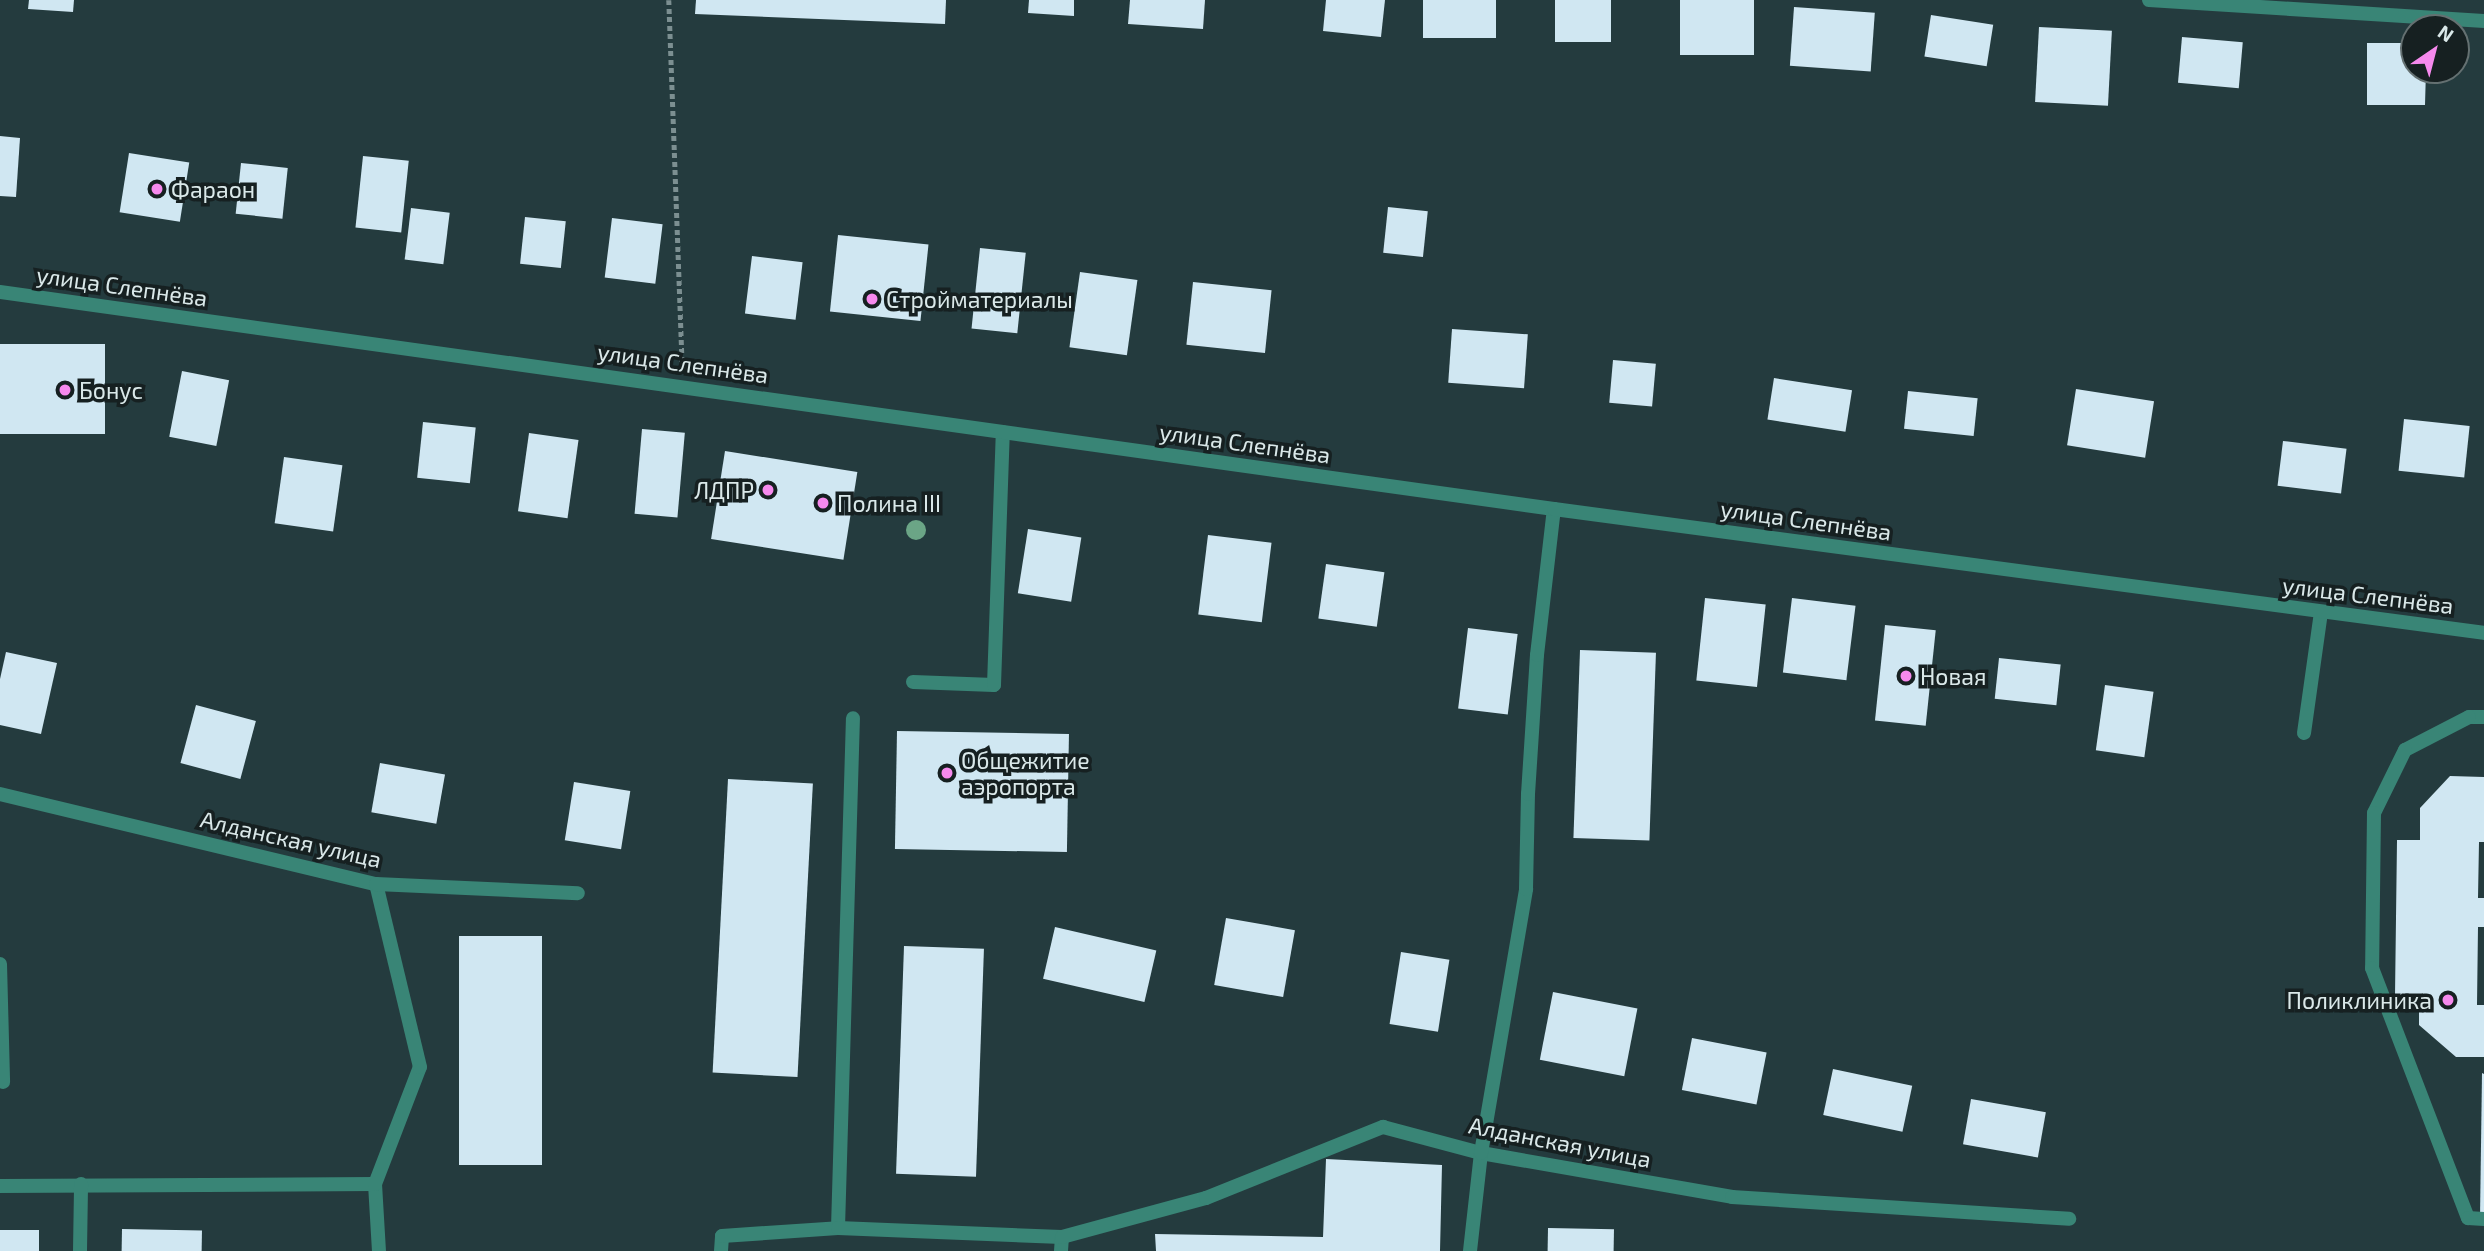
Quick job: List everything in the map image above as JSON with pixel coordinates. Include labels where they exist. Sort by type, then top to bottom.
[{"type":"street","points":[[2149,0],[2484,21]]},
{"type":"street","name":"улица Слепнёва","points":[[0,292],[1554,509],[2484,633]]},
{"type":"street","points":[[913,682],[994,685],[1003,432]]},
{"type":"street","points":[[1470,1251],[1480,1153],[1526,889],[1528,794],[1537,655],[1554,509]]},
{"type":"street","points":[[2304,733],[2321,612]]},
{"type":"street","points":[[2484,717],[2469,717],[2405,750],[2374,813],[2372,956],[2372,968],[2468,1218],[2484,1219]]},
{"type":"street","points":[[838,1228],[853,718]]},
{"type":"street","name":"Алданская улица","points":[[0,794],[376,884],[578,893]]},
{"type":"street","points":[[376,884],[420,1067],[375,1184],[379,1251]]},
{"type":"street","points":[[0,964],[3,1082]]},
{"type":"street","name":"Алданская улица","points":[[721,1251],[722,1236],[838,1228],[1061,1244],[1206,1198],[1383,1127],[1480,1153],[1732,1197],[2069,1219]]},
{"type":"street","points":[[80,1251],[81,1184]]},
{"type":"street","points":[[0,1186],[375,1184]]},
{"type":"path","points":[[669,0],[683,386]]},
{"type":"building","points":[[29,0],[74,0],[73,12],[28,9]]},
{"type":"building","points":[[696,0],[946,0],[945,24],[695,14]]},
{"type":"building","points":[[1029,0],[1074,0],[1074,16],[1028,13]]},
{"type":"building","points":[[1130,0],[1205,0],[1203,29],[1128,24]]},
{"type":"building","points":[[1326,0],[1385,0],[1381,37],[1323,31]]},
{"type":"building","points":[[1423,0],[1496,0],[1496,38],[1423,38]]},
{"type":"building","points":[[1555,0],[1611,0],[1611,42],[1555,42]]},
{"type":"building","points":[[1680,0],[1754,0],[1754,55],[1680,55]]},
{"type":"building","points":[[1794,7],[1875,13],[1871,72],[1790,66]]},
{"type":"building","points":[[1931,15],[1993,25],[1987,66],[1924,56]]},
{"type":"building","points":[[2039,27],[2112,31],[2108,106],[2035,102]]},
{"type":"building","points":[[2182,37],[2243,42],[2239,88],[2178,83]]},
{"type":"building","points":[[2367,43],[2400,43],[2400,84],[2426,84],[2425,105],[2367,105]]},
{"type":"building","points":[[0,136],[20,138],[16,197],[0,196]]},
{"type":"building","points":[[129,153],[189,163],[180,222],[120,212]]},
{"type":"building","points":[[363,156],[409,161],[401,232],[355,228]]},
{"type":"building","points":[[241,163],[288,168],[282,219],[236,214]]},
{"type":"building","points":[[1388,207],[1428,211],[1423,257],[1383,253]]},
{"type":"building","points":[[411,208],[450,213],[443,264],[405,260]]},
{"type":"building","points":[[525,217],[566,221],[561,268],[520,264]]},
{"type":"building","points":[[612,218],[663,224],[655,284],[605,278]]},
{"type":"building","points":[[838,235],[929,245],[920,321],[830,312]]},
{"type":"building","points":[[980,248],[1026,253],[1017,333],[972,329]]},
{"type":"building","points":[[752,256],[803,262],[796,320],[745,314]]},
{"type":"building","points":[[1080,272],[1137,280],[1127,355],[1069,347]]},
{"type":"building","points":[[1193,282],[1272,290],[1265,353],[1186,345]]},
{"type":"building","points":[[1452,329],[1528,334],[1524,388],[1448,383]]},
{"type":"building","points":[[0,344],[105,344],[105,434],[0,434]]},
{"type":"building","points":[[1613,360],[1656,364],[1652,407],[1609,403]]},
{"type":"building","points":[[182,371],[229,380],[216,446],[169,437]]},
{"type":"building","points":[[1774,378],[1852,390],[1845,432],[1767,419]]},
{"type":"building","points":[[2076,389],[2154,401],[2145,458],[2067,445]]},
{"type":"building","points":[[1908,391],[1978,398],[1974,436],[1904,429]]},
{"type":"building","points":[[2404,419],[2470,426],[2464,478],[2399,471]]},
{"type":"building","points":[[423,422],[476,428],[470,483],[417,478]]},
{"type":"building","points":[[642,429],[685,433],[677,517],[635,514]]},
{"type":"building","points":[[529,433],[579,440],[568,518],[518,511]]},
{"type":"building","points":[[2283,441],[2347,449],[2341,493],[2278,486]]},
{"type":"building","points":[[725,451],[857,472],[843,560],[711,539]]},
{"type":"building","points":[[284,457],[342,465],[333,532],[275,523]]},
{"type":"building","points":[[1028,529],[1081,537],[1071,602],[1018,593]]},
{"type":"building","points":[[1208,535],[1272,543],[1262,622],[1198,614]]},
{"type":"building","points":[[1326,564],[1384,572],[1377,627],[1318,618]]},
{"type":"building","points":[[1705,598],[1766,604],[1757,687],[1696,681]]},
{"type":"building","points":[[1792,598],[1856,606],[1846,680],[1783,672]]},
{"type":"building","name":"Новая","points":[[1885,625],[1936,630],[1926,726],[1875,720]]},
{"type":"building","points":[[1468,628],[1518,634],[1508,714],[1458,708]]},
{"type":"building","points":[[1580,650],[1656,653],[1649,841],[1573,838]]},
{"type":"building","points":[[6,652],[57,663],[41,734],[0,725],[0,679]]},
{"type":"building","points":[[1999,658],[2061,664],[2056,705],[1995,699]]},
{"type":"building","points":[[2105,685],[2154,692],[2144,757],[2096,750]]},
{"type":"building","points":[[196,705],[256,721],[240,779],[180,763]]},
{"type":"building","points":[[897,731],[1069,734],[1067,852],[895,849]]},
{"type":"building","points":[[380,763],[445,774],[436,824],[371,812]]},
{"type":"building","name":"Поликлиника","points":[[2450,776],[2484,777],[2484,842],[2479,842],[2478,898],[2484,898],[2484,927],[2478,927],[2477,1005],[2484,1005],[2484,1057],[2456,1057],[2419,1025],[2419,996],[2395,995],[2397,840],[2420,840],[2420,808]]},
{"type":"building","points":[[728,779],[813,783],[797,1077],[713,1073]]},
{"type":"building","points":[[574,782],[630,791],[621,849],[565,840]]},
{"type":"building","points":[[1226,918],[1295,930],[1283,997],[1214,985]]},
{"type":"building","points":[[1055,927],[1156,950],[1144,1002],[1043,979]]},
{"type":"building","points":[[459,936],[542,936],[542,1165],[459,1165]]},
{"type":"building","points":[[904,946],[984,949],[976,1177],[896,1174]]},
{"type":"building","points":[[1401,952],[1449,960],[1438,1032],[1390,1024]]},
{"type":"building","points":[[1553,992],[1637,1008],[1624,1076],[1540,1060]]},
{"type":"building","points":[[1692,1038],[1767,1053],[1756,1105],[1682,1090]]},
{"type":"building","points":[[1833,1069],[1912,1086],[1902,1132],[1823,1115]]},
{"type":"building","points":[[2482,1073],[2484,1218],[2480,1218]]},
{"type":"building","points":[[1971,1099],[2046,1112],[2038,1157],[1963,1144]]},
{"type":"building","points":[[1326,1159],[1442,1165],[1440,1251],[1156,1251],[1155,1234],[1323,1237]]},
{"type":"building","points":[[1548,1228],[1614,1229],[1614,1251],[1548,1251]]},
{"type":"building","points":[[122,1229],[202,1230],[202,1251],[122,1251]]},
{"type":"building","points":[[0,1230],[39,1230],[39,1251],[0,1251]]},
{"type":"place","name":"Фараон","points":[[157,189]]},
{"type":"place","name":"Стройматериалы","points":[[872,299]]},
{"type":"place","name":"Бонус","points":[[65,390]]},
{"type":"place","name":"ЛДПР","points":[[768,490]]},
{"type":"place","name":"Полина III","points":[[823,503]]},
{"type":"place","name":"Новая","points":[[1906,676]]},
{"type":"place","name":"Общежитие аэропорта","points":[[947,773]]},
{"type":"place","name":"Поликлиника","points":[[2448,1000]]}]
